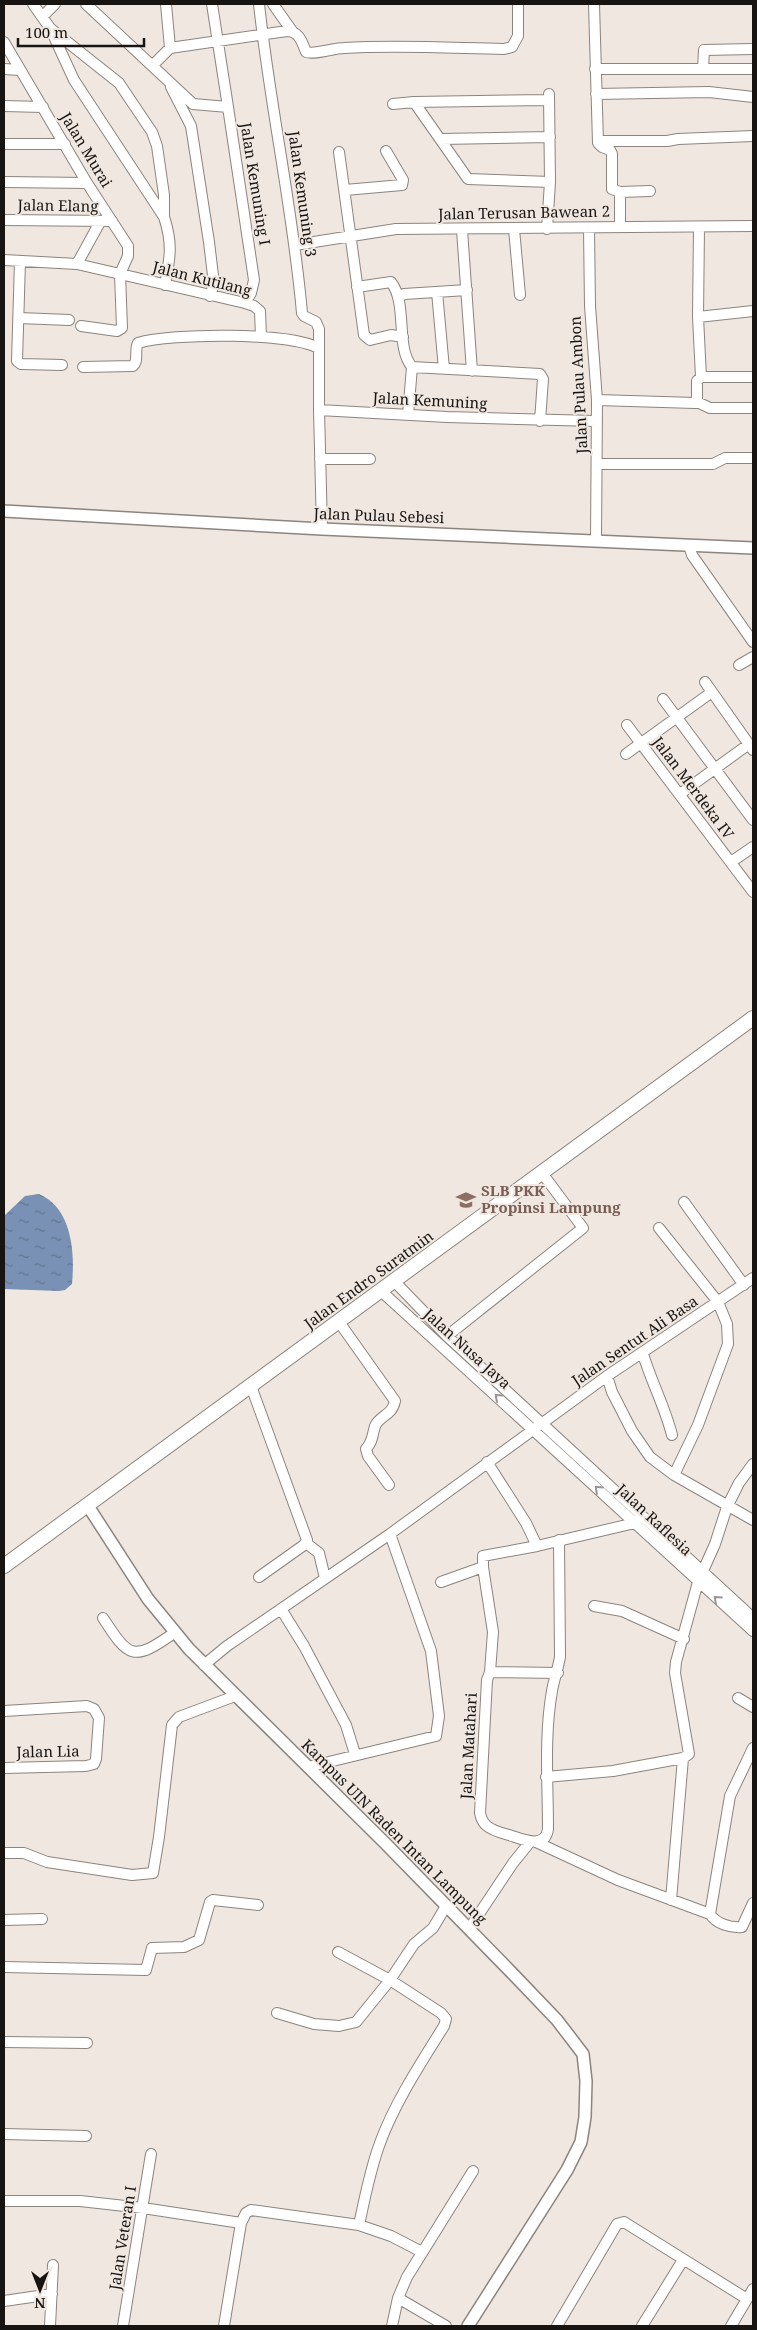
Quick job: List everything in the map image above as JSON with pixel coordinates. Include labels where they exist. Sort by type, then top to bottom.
[{"type":"main road","name":"Jalan Endro Suratmin","points":[[4,1566],[753,1018]]},
{"type":"street","points":[[33,4],[50,28],[74,80],[164,217],[169,232],[171,252],[165,285]]},
{"type":"street","points":[[42,16],[55,4]]},
{"type":"street","name":"Jalan Kemuning I","points":[[86,4],[153,64],[193,104],[228,107],[254,280],[251,293],[245,303]]},
{"type":"street","points":[[166,4],[170,48]]},
{"type":"street","points":[[212,4],[228,107]]},
{"type":"street","name":"Jalan Kemuning 3","points":[[259,4],[295,245],[302,313],[318,324],[318,348]]},
{"type":"street","points":[[273,4],[292,31],[297,34],[306,52],[310,53],[330,49],[367,46],[504,49],[512,47],[518,36],[518,4]]},
{"type":"street","points":[[594,4],[598,140],[600,146],[611,152],[612,189],[620,192],[650,191]]},
{"type":"street","points":[[50,28],[124,88],[152,132],[157,146],[164,195],[164,217]]},
{"type":"street","points":[[153,64],[170,48],[292,31]]},
{"type":"street","name":"Jalan Murai","points":[[4,42],[88,184],[128,246],[128,256],[120,274]]},
{"type":"street","points":[[704,69],[704,50],[753,49]]},
{"type":"street","points":[[4,69],[20,70]]},
{"type":"street","points":[[595,69],[753,69]]},
{"type":"street","points":[[168,79],[191,126],[210,242],[214,284],[210,296]]},
{"type":"street","points":[[596,94],[710,92],[753,97]]},
{"type":"street","points":[[393,104],[550,97],[550,182],[547,228]]},
{"type":"street","points":[[414,102],[465,176],[470,180],[550,182]]},
{"type":"street","points":[[4,106],[43,107]]},
{"type":"street","points":[[598,140],[667,141],[753,136]]},
{"type":"street","points":[[440,140],[550,137]]},
{"type":"street","points":[[4,144],[65,144]]},
{"type":"street","points":[[345,190],[402,185],[403,180],[386,151]]},
{"type":"street","points":[[339,152],[365,338],[370,340],[391,335],[403,337]]},
{"type":"street","points":[[4,182],[88,184]]},
{"type":"street","points":[[620,192],[620,227]]},
{"type":"street","points":[[153,201],[164,195]]},
{"type":"street","name":"Jalan Elang","points":[[4,220],[112,221]]},
{"type":"street","points":[[78,264],[100,222]]},
{"type":"street","name":"Jalan Terusan Bawean 2","points":[[295,245],[396,229],[462,230],[753,226]]},
{"type":"street","points":[[697,402],[697,381],[701,377],[698,317],[699,227]]},
{"type":"street","points":[[514,228],[520,296]]},
{"type":"street","name":"Jalan Pulau Ambon","points":[[589,228],[590,306],[596,400],[596,541]]},
{"type":"street","points":[[462,230],[472,371]]},
{"type":"street","name":"Jalan Kutilang","points":[[4,260],[78,264],[245,303],[254,306],[260,312],[261,337]]},
{"type":"street","points":[[20,261],[17,361],[21,364],[62,365]]},
{"type":"street","points":[[81,326],[117,331],[122,328],[120,274]]},
{"type":"street","points":[[357,287],[391,282],[399,297],[403,337],[408,361],[412,367],[408,415]]},
{"type":"street","points":[[399,297],[404,294],[467,290]]},
{"type":"street","points":[[437,292],[444,369]]},
{"type":"street","points":[[698,317],[753,311]]},
{"type":"street","points":[[19,318],[69,320]]},
{"type":"street","points":[[83,367],[133,366],[136,363],[136,346],[142,342],[218,335],[261,337],[318,348],[322,529]]},
{"type":"street","points":[[412,367],[542,376],[540,420]]},
{"type":"street","points":[[701,377],[753,377]]},
{"type":"street","points":[[596,400],[697,402],[710,408],[753,408]]},
{"type":"street","name":"Jalan Kemuning","points":[[318,410],[596,421]]},
{"type":"street","points":[[597,464],[713,464],[726,458],[753,458]]},
{"type":"street","points":[[320,459],[370,460]]},
{"type":"street","name":"Jalan Pulau Sebesi","points":[[4,511],[322,529],[753,548]]},
{"type":"street","points":[[689,545],[692,556],[753,642]]},
{"type":"street","points":[[739,665],[753,657]]},
{"type":"street","points":[[680,794],[751,747],[705,682]]},
{"type":"street","points":[[626,754],[712,692]]},
{"type":"street","points":[[663,699],[753,820]]},
{"type":"street","name":"Jalan Merdeka IV","points":[[627,725],[753,892]]},
{"type":"street","points":[[731,862],[753,847]]},
{"type":"street","points":[[447,1336],[583,1228],[542,1173]]},
{"type":"street","points":[[684,1202],[744,1285]]},
{"type":"street","points":[[659,1228],[718,1302],[727,1324],[728,1344],[698,1425],[674,1475]]},
{"type":"street","name":"Jalan Sentut Ali Basa","points":[[204,1664],[280,1609],[390,1534],[607,1376],[643,1354],[753,1278]]},
{"type":"street","name":"Jalan Nusa Jaya","points":[[394,1281],[538,1426]]},
{"type":"street","name":"Jalan Nusa Jaya","points":[[381,1291],[538,1426]]},
{"type":"street","points":[[339,1322],[395,1401],[393,1409],[376,1424],[373,1441],[366,1449],[368,1456],[389,1485]]},
{"type":"street","points":[[643,1354],[672,1434]]},
{"type":"street","points":[[607,1376],[612,1392],[641,1446],[650,1457],[674,1475],[753,1520]]},
{"type":"street","points":[[251,1386],[306,1537],[306,1543]]},
{"type":"street","name":"Jalan Raflesia","points":[[538,1426],[701,1577],[753,1618]]},
{"type":"street","points":[[488,1462],[526,1523],[537,1546]]},
{"type":"street","points":[[546,1777],[613,1770],[683,1758],[689,1754],[675,1673],[676,1662],[701,1577],[727,1506],[739,1483],[753,1464]]},
{"type":"street","name":"Kampus UIN Raden Intan Lampung","points":[[88,1506],[148,1599],[174,1633],[469,1929],[556,2020],[583,2054],[586,2080],[585,2117],[581,2142],[567,2170],[468,2326]]},
{"type":"street","points":[[440,1582],[483,1567],[483,1556],[537,1546],[638,1520]]},
{"type":"street","points":[[308,1767],[436,1736],[438,1731],[439,1716],[431,1651],[390,1534]]},
{"type":"street","points":[[469,1929],[513,1863],[533,1842],[542,1840],[547,1834],[546,1777],[552,1690],[558,1673],[560,1657],[559,1540]]},
{"type":"street","points":[[259,1576],[306,1543]]},
{"type":"street","points":[[306,1543],[319,1553],[325,1578]]},
{"type":"street","name":"Jalan Matahari","points":[[483,1567],[493,1632],[485,1713],[480,1813],[486,1825],[493,1830],[533,1842],[618,1880],[710,1914],[717,1922],[740,1928],[745,1923],[753,1903]]},
{"type":"street","name":"Jalan Raflesia","points":[[701,1577],[753,1631]]},
{"type":"street","points":[[594,1606],[622,1611],[684,1638]]},
{"type":"street","points":[[280,1609],[304,1646],[346,1725],[356,1754]]},
{"type":"street","points":[[103,1618],[123,1647],[133,1652],[152,1648],[174,1633]]},
{"type":"street","points":[[490,1672],[558,1673]]},
{"type":"street","points":[[4,1853],[24,1853],[47,1862],[132,1875],[153,1873],[172,1725],[179,1717],[235,1696]]},
{"type":"street","points":[[738,1698],[753,1707]]},
{"type":"street","name":"Jalan Lia","points":[[4,1711],[87,1706],[94,1708],[99,1718],[94,1764],[86,1766],[4,1768]]},
{"type":"street","points":[[710,1914],[730,1796],[736,1780],[753,1748]]},
{"type":"street","points":[[671,1900],[683,1758]]},
{"type":"street","points":[[4,1967],[146,1970],[152,1948],[184,1947],[199,1940],[210,1902],[213,1900],[258,1905]]},
{"type":"street","points":[[277,2013],[314,2024],[349,2024],[356,2022],[390,1980],[414,1944],[433,1928],[446,1906]]},
{"type":"street","points":[[4,1920],[42,1919]]},
{"type":"street","points":[[338,1952],[390,1980],[445,2016],[446,2022],[396,2108],[381,2142],[373,2165],[359,2225]]},
{"type":"street","points":[[4,2042],[87,2043]]},
{"type":"street","points":[[4,2134],[86,2136]]},
{"type":"street","name":"Jalan Veteran I","points":[[123,2326],[151,2154]]},
{"type":"street","points":[[392,2326],[398,2298],[422,2252],[473,2171]]},
{"type":"street","points":[[4,2201],[80,2201],[143,2208],[241,2223]]},
{"type":"street","points":[[224,2326],[241,2223],[246,2213],[251,2210],[359,2225],[391,2236],[422,2252]]},
{"type":"street","points":[[557,2326],[617,2224],[628,2223],[683,2260],[747,2299]]},
{"type":"street","points":[[642,2326],[683,2260]]},
{"type":"street","points":[[50,2326],[53,2265]]},
{"type":"street","points":[[730,2326],[753,2289]]},
{"type":"street","points":[[4,2301],[52,2294]]},
{"type":"street","points":[[398,2298],[446,2326]]},
{"type":"water","points":[[39,1194],[50,1201],[65,1220],[72,1246],[72,1284],[65,1290],[59,1291],[4,1289],[4,1216],[25,1196]]},
{"type":"place","name":"SLB PKK Propinsi Lampung","points":[[466,1200]]}]
